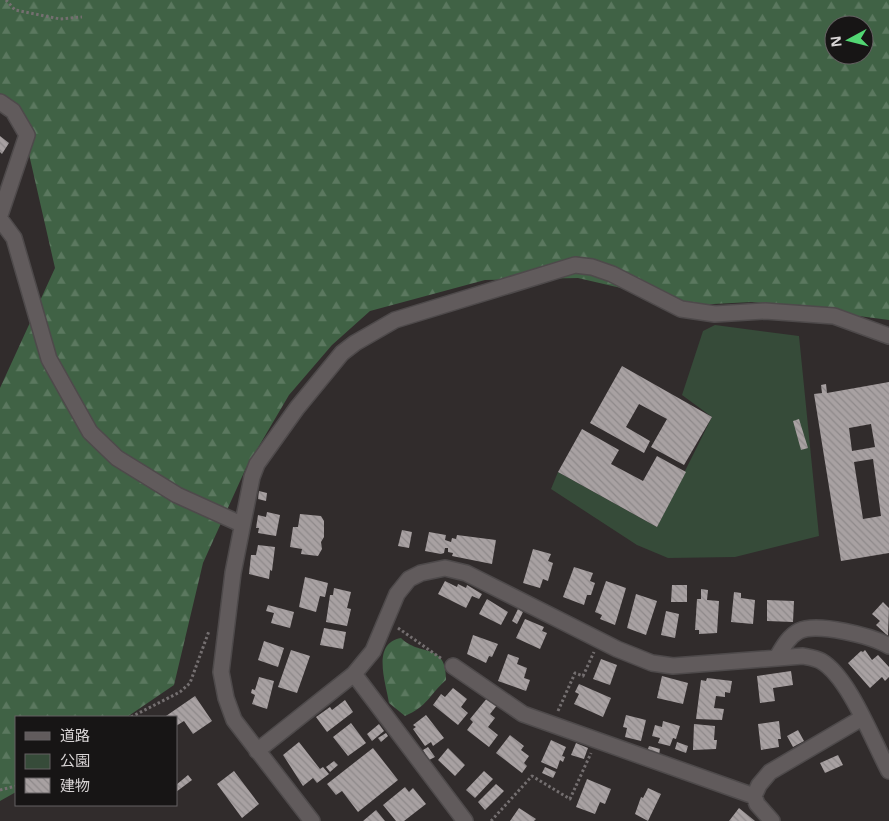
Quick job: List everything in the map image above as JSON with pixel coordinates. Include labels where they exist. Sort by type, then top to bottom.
[{"type":"street","points":[[0,102],[13,111],[27,135],[0,215]]},
{"type":"street","points":[[0,219],[14,238],[49,359],[90,432],[117,458],[177,496],[241,524]]},
{"type":"street","points":[[312,821],[234,720],[226,698],[221,672],[233,573],[241,524],[252,477],[258,464],[297,408],[342,353],[395,320],[575,265],[592,267],[612,274],[681,309],[716,314],[765,311],[834,316],[889,336]]},
{"type":"street","points":[[257,751],[354,674],[373,651],[397,594],[409,579],[421,572],[445,568],[466,573],[599,640],[652,663],[673,666],[777,656],[803,656],[820,660],[835,672],[847,687],[889,771]]},
{"type":"street","points":[[777,656],[790,638],[806,628],[828,629],[866,636],[889,646]]},
{"type":"street","points":[[453,666],[508,705],[552,725],[754,796]]},
{"type":"street","points":[[354,674],[464,821]]},
{"type":"street","points":[[772,821],[757,804],[754,796],[759,785],[770,772],[862,718]]},
{"type":"path","points":[[6,0],[15,10],[60,19],[82,17]]},
{"type":"path","points":[[386,621],[453,666]]},
{"type":"path","points":[[132,716],[180,692],[190,683],[210,626]]},
{"type":"path","points":[[552,725],[575,673],[583,676],[599,640]]},
{"type":"path","points":[[491,821],[532,776],[570,798],[597,741]]},
{"type":"path","points":[[0,790],[15,786]]},
{"type":"green space","points":[[0,0],[889,0],[889,320],[752,302],[694,305],[578,278],[485,280],[370,311],[332,345],[289,395],[246,468],[203,563],[174,685],[128,716],[15,716],[15,793],[0,801],[0,388],[55,268],[23,128],[0,110]]},
{"type":"green space","points":[[715,325],[799,336],[819,536],[735,557],[668,558],[637,545],[551,489],[558,472],[657,527],[712,417],[682,395],[703,331]]},
{"type":"green space","points":[[401,638],[408,644],[437,655],[442,660],[445,668],[446,680],[424,704],[405,716],[389,703],[383,665],[383,655],[386,647],[392,641]]},
{"type":"building","points":[[0,136],[9,143],[2,154],[0,152]]},
{"type":"building","points":[[622,366],[712,417],[684,465],[651,447],[667,419],[639,404],[626,427],[650,441],[644,453],[590,423]]},
{"type":"building","points":[[889,382],[889,553],[841,561],[814,394],[822,393],[821,385],[826,384],[827,393]],"holes":[[[871,424],[875,447],[852,451],[849,428]],[[873,459],[881,516],[863,519],[854,462]]]},
{"type":"building","points":[[799,419],[808,448],[801,450],[793,421]]},
{"type":"building","points":[[582,429],[619,450],[611,464],[643,481],[657,456],[686,472],[657,527],[558,472]]},
{"type":"building","points":[[259,491],[267,493],[266,501],[258,499]]},
{"type":"building","points":[[267,512],[280,515],[276,536],[258,533],[259,528],[256,528],[258,515],[266,517]]},
{"type":"building","points":[[300,514],[321,516],[324,521],[322,549],[318,556],[301,554],[302,549],[290,547],[293,527],[298,527]]},
{"type":"building","points":[[402,530],[412,532],[409,548],[398,546]]},
{"type":"building","points":[[429,532],[446,535],[445,540],[451,542],[452,538],[456,539],[457,535],[496,540],[492,564],[452,556],[453,553],[448,552],[448,548],[445,548],[444,553],[441,554],[425,551]]},
{"type":"building","points":[[258,545],[275,547],[269,579],[249,574],[251,555],[256,555]]},
{"type":"building","points":[[533,549],[551,554],[548,561],[553,563],[548,581],[543,579],[540,588],[523,583]]},
{"type":"building","points":[[574,567],[593,573],[590,581],[595,583],[591,595],[587,595],[584,605],[563,597]]},
{"type":"building","points":[[305,577],[328,583],[325,597],[320,596],[316,612],[299,607]]},
{"type":"building","points":[[445,581],[457,587],[458,584],[466,588],[467,585],[482,594],[479,599],[472,596],[466,608],[438,594]]},
{"type":"building","points":[[606,581],[626,588],[615,625],[600,619],[602,615],[595,612]]},
{"type":"building","points":[[672,585],[687,585],[687,602],[671,602]]},
{"type":"building","points":[[334,588],[351,592],[347,608],[351,609],[347,626],[326,622],[330,595],[333,595]]},
{"type":"building","points":[[701,589],[708,590],[707,600],[719,601],[717,633],[699,634],[699,630],[695,630],[697,599],[701,599]]},
{"type":"building","points":[[734,592],[741,593],[741,598],[755,600],[753,624],[731,622]]},
{"type":"building","points":[[636,594],[657,601],[646,635],[627,628]]},
{"type":"building","points":[[487,599],[508,612],[501,625],[479,614]]},
{"type":"building","points":[[767,600],[794,601],[793,622],[767,621]]},
{"type":"building","points":[[883,602],[889,608],[888,636],[876,625],[880,621],[872,614]]},
{"type":"building","points":[[268,605],[294,612],[290,628],[271,623],[274,613],[266,611]]},
{"type":"building","points":[[518,609],[523,612],[517,624],[512,621]]},
{"type":"building","points":[[666,611],[679,614],[675,638],[661,635]]},
{"type":"building","points":[[525,619],[544,627],[542,631],[547,633],[540,649],[516,638]]},
{"type":"building","points":[[324,628],[346,632],[343,649],[320,645]]},
{"type":"building","points":[[473,635],[498,644],[492,657],[489,656],[486,663],[467,654]]},
{"type":"building","points":[[264,641],[284,648],[278,667],[258,660]]},
{"type":"building","points":[[291,650],[310,656],[297,693],[278,687]]},
{"type":"building","points":[[865,650],[872,660],[878,655],[889,667],[889,677],[885,681],[882,677],[870,688],[848,663],[861,651]]},
{"type":"building","points":[[508,654],[519,658],[517,664],[527,668],[524,678],[530,680],[526,691],[498,681]]},
{"type":"building","points":[[601,659],[617,665],[610,685],[593,679]]},
{"type":"building","points":[[791,671],[793,685],[773,688],[775,701],[760,703],[757,676]]},
{"type":"building","points":[[662,676],[688,683],[683,704],[657,698]]},
{"type":"building","points":[[259,677],[274,681],[267,709],[252,704],[255,695],[251,693],[252,689],[255,690]]},
{"type":"building","points":[[707,678],[732,681],[730,693],[725,692],[725,697],[716,696],[714,708],[724,709],[722,720],[696,719],[701,680],[706,681]]},
{"type":"building","points":[[579,684],[611,698],[603,717],[574,704],[579,694],[575,692]]},
{"type":"building","points":[[453,688],[467,699],[461,707],[468,713],[458,725],[433,705],[441,694],[445,697]]},
{"type":"building","points":[[195,696],[212,721],[193,734],[184,721],[178,725],[178,716],[166,716]]},
{"type":"building","points":[[488,697],[498,704],[490,714],[495,718],[488,727],[498,735],[489,747],[467,730],[473,722],[470,719]]},
{"type":"building","points":[[345,700],[353,712],[327,732],[316,717],[330,707],[332,710]]},
{"type":"building","points":[[426,715],[444,738],[433,746],[431,742],[425,746],[413,729],[416,727],[413,725]]},
{"type":"building","points":[[626,715],[646,720],[641,741],[625,737],[627,728],[623,727]]},
{"type":"building","points":[[663,721],[680,726],[676,739],[673,738],[670,746],[658,743],[660,738],[652,736],[655,725],[662,727]]},
{"type":"building","points":[[779,721],[781,739],[778,739],[779,747],[761,750],[758,724]]},
{"type":"building","points":[[351,723],[366,743],[348,756],[333,737]]},
{"type":"building","points":[[379,724],[384,731],[372,741],[367,734]]},
{"type":"building","points":[[694,724],[715,726],[714,740],[717,740],[716,749],[693,750]]},
{"type":"building","points":[[798,730],[804,741],[793,747],[787,736]]},
{"type":"building","points":[[386,733],[388,736],[381,742],[378,738]]},
{"type":"building","points":[[510,735],[524,746],[521,750],[529,756],[524,763],[527,766],[522,773],[496,753]]},
{"type":"building","points":[[551,740],[566,747],[562,756],[565,757],[563,762],[560,760],[557,769],[541,762]]},
{"type":"building","points":[[299,742],[320,769],[323,767],[329,774],[317,783],[313,778],[303,786],[283,755]]},
{"type":"building","points":[[677,742],[688,746],[686,753],[675,749]]},
{"type":"building","points":[[576,743],[588,748],[584,759],[571,755]]},
{"type":"building","points":[[649,746],[660,749],[659,755],[647,752]]},
{"type":"building","points":[[428,747],[435,757],[429,760],[423,750]]},
{"type":"building","points":[[373,748],[398,780],[358,812],[342,791],[336,795],[327,784]]},
{"type":"building","points":[[448,748],[465,765],[455,776],[438,760]]},
{"type":"building","points":[[838,755],[843,765],[825,773],[820,763]]},
{"type":"building","points":[[334,761],[338,765],[330,772],[326,767]]},
{"type":"building","points":[[545,767],[556,772],[553,778],[542,773]]},
{"type":"building","points":[[234,771],[259,804],[242,818],[217,784]]},
{"type":"building","points":[[484,771],[493,779],[475,798],[466,790]]},
{"type":"building","points":[[188,775],[192,780],[178,790],[178,783]]},
{"type":"building","points":[[587,779],[611,789],[605,804],[600,802],[595,814],[576,807]]},
{"type":"building","points":[[496,784],[504,791],[485,810],[478,802]]},
{"type":"building","points":[[405,787],[409,792],[413,788],[426,804],[404,821],[396,821],[383,805]]},
{"type":"building","points":[[648,788],[661,794],[648,821],[635,814],[641,797],[643,798]]},
{"type":"building","points":[[519,808],[536,819],[534,821],[510,821]]},
{"type":"building","points":[[739,808],[755,821],[729,821]]},
{"type":"building","points":[[376,810],[385,821],[363,821]]}]
